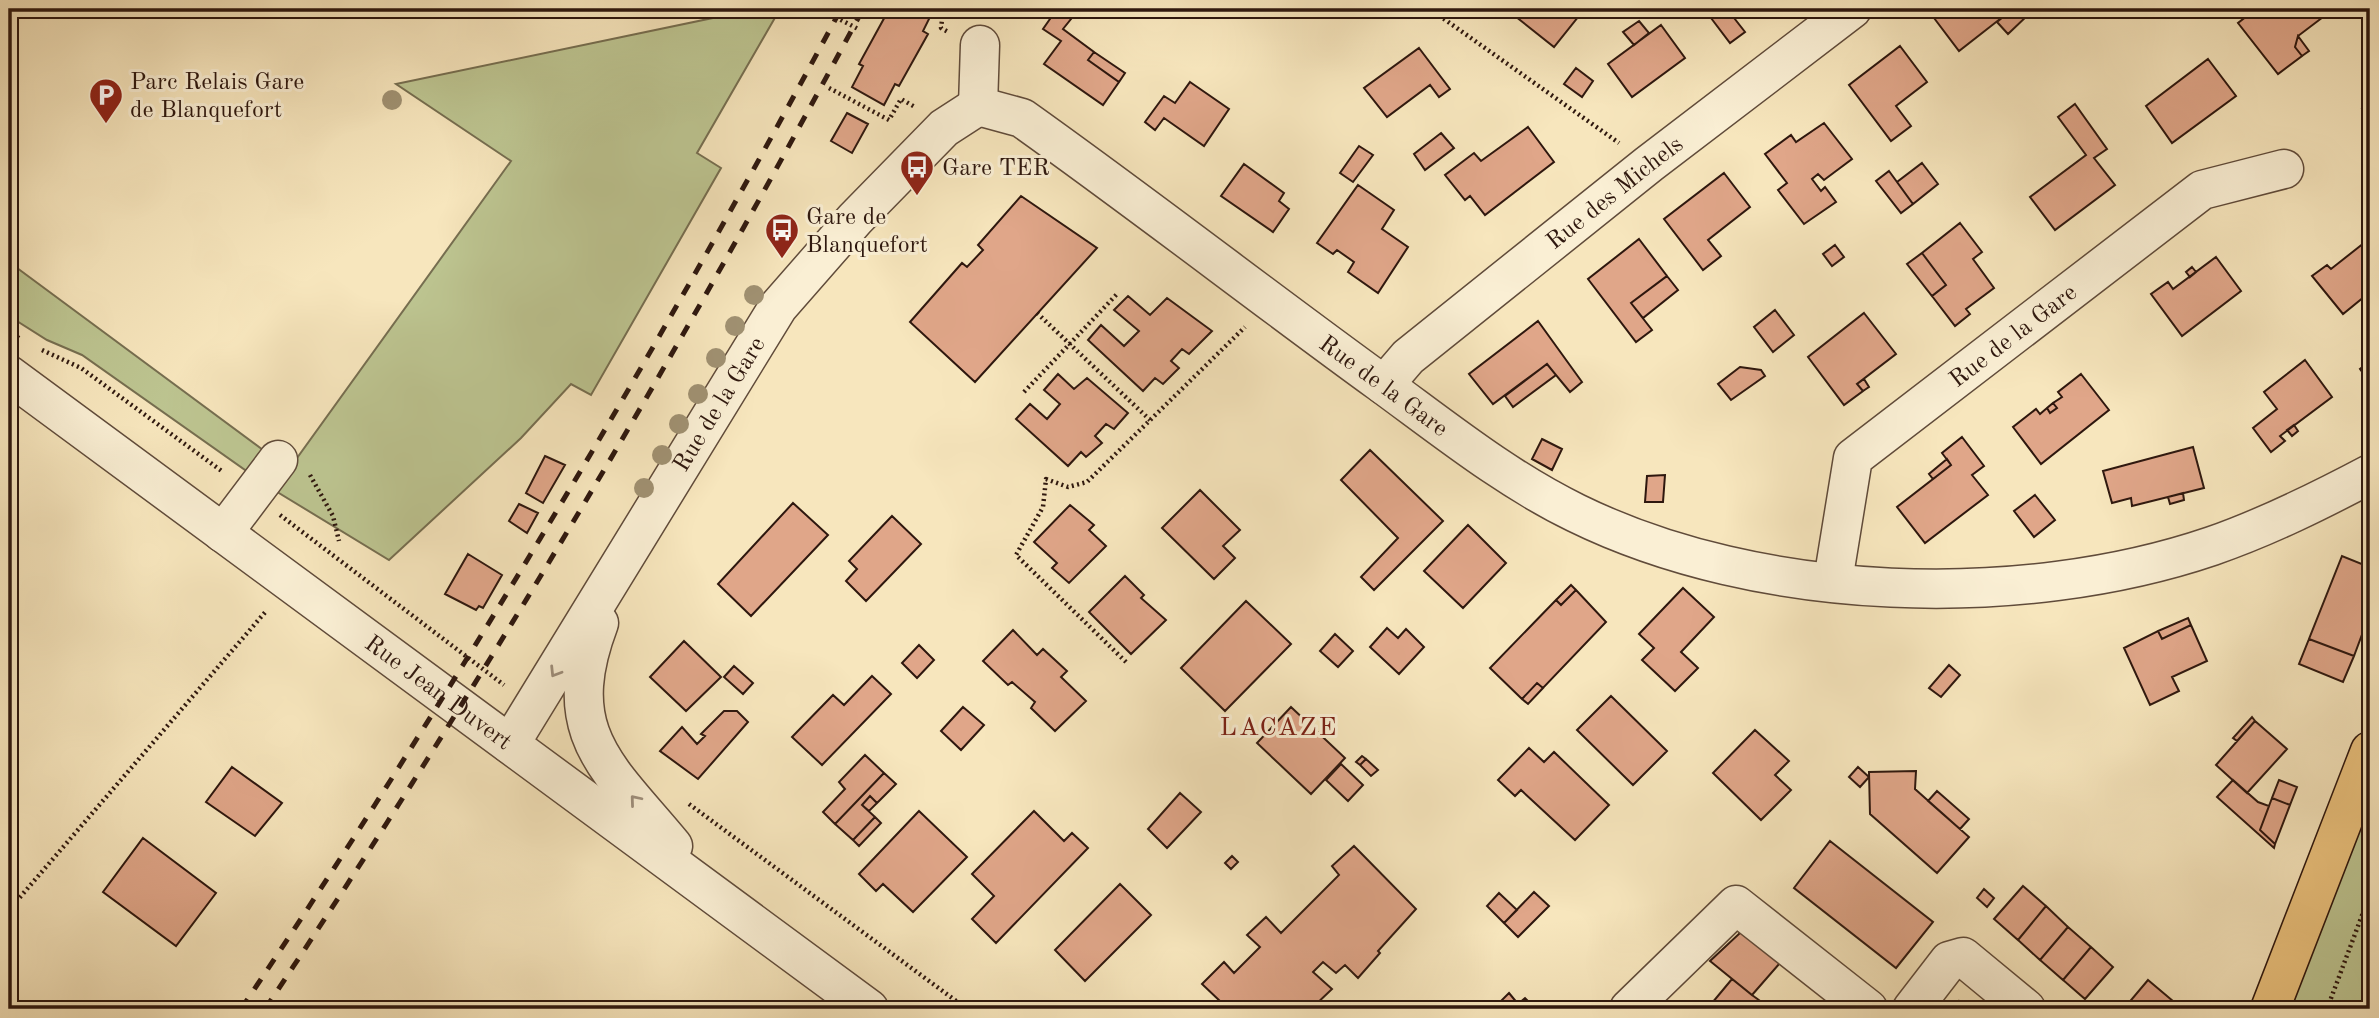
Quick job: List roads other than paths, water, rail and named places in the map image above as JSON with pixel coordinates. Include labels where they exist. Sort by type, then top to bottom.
[{"type":"main road","points":[[2270,1009],[2370,751]]},
{"type":"street","name":"Rue des Michels","points":[[1384,385],[1408,358],[1648,164],[1852,9]]},
{"type":"street","points":[[978,106],[980,45]]},
{"type":"street","name":"Rue de la Gare","points":[[510,744],[618,573],[694,439],[778,307],[855,219],[944,128],[978,106],[1022,118],[1463,444],[1577,514],[1698,559],[1771,575],[1924,589],[2017,587],[2111,573],[2212,546],[2308,507],[2370,474]]},
{"type":"street","name":"Rue de la Gare","points":[[1833,581],[1853,458],[2202,190],[2284,169]]},
{"type":"street","name":"Rue Jean Duvert","points":[[16,359],[223,533],[869,1009]]},
{"type":"street","points":[[223,533],[251,493],[293,464]]},
{"type":"street","points":[[618,573],[596,631],[587,669],[583,708],[587,731],[596,753],[710,891]]},
{"type":"street","points":[[1629,1009],[1736,905],[1868,1009]]},
{"type":"street","points":[[1912,1009],[1950,961],[1963,957],[2026,1009]]},
{"type":"railway","points":[[241,1009],[478,641],[628,391],[841,9]]},
{"type":"railway","points":[[265,1009],[424,765],[576,516],[723,265],[863,9]]},
{"type":"place","name":"Parc Relais Gare de Blanquefort","points":[[106,125]]},
{"type":"place","name":"Gare TER","points":[[917,197]]},
{"type":"place","name":"Gare de Blanquefort","points":[[782,260]]},
{"type":"district","name":"LACAZE","points":[[1279,726]]}]
